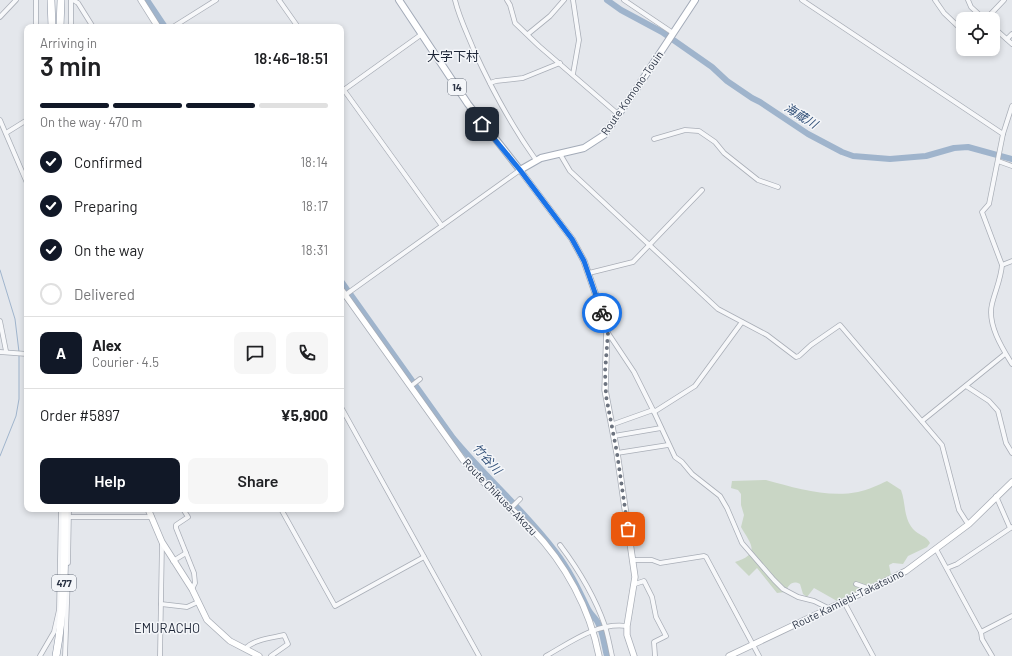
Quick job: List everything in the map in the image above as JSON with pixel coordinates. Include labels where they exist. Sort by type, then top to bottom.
[{"type":"highway","points":[[51,0],[52,24]]},
{"type":"highway","points":[[58,0],[58,24]]},
{"type":"highway","points":[[58,24],[61,0]]},
{"type":"highway","name":"477","points":[[56,656],[62,627],[67,514]]},
{"type":"main road","points":[[141,0],[156,24]]},
{"type":"main road","name":"14","points":[[399,0],[482,124],[520,170]]},
{"type":"main road","name":"Route Komono-Touin","points":[[520,170],[536,160],[584,148],[594,143],[604,135],[619,115],[695,0]]},
{"type":"main road","points":[[520,170],[572,239],[584,261],[608,333],[604,379],[633,560],[635,584],[627,626],[627,634],[634,656]]},
{"type":"main road","name":"Route Chikusa-Akozu","points":[[345,296],[411,385],[463,460],[481,480],[533,530],[560,564],[581,602],[594,630],[599,656]]},
{"type":"main road","name":"Route Kamiebi-Takatsuno","points":[[730,656],[870,590],[906,571],[969,524],[1012,482]]},
{"type":"main road","points":[[150,512],[162,542],[192,589],[207,620],[230,641],[259,656]]},
{"type":"street","points":[[0,17],[16,0]]},
{"type":"street","points":[[36,0],[36,24]]},
{"type":"street","points":[[71,24],[72,0],[78,3],[91,24]]},
{"type":"street","points":[[178,24],[216,0]]},
{"type":"street","points":[[279,0],[296,24]]},
{"type":"street","points":[[454,0],[464,27],[513,128],[536,160]]},
{"type":"street","points":[[507,0],[515,23],[539,46],[619,115]]},
{"type":"street","points":[[528,34],[550,16],[564,0]]},
{"type":"street","points":[[573,0],[579,40],[573,74]]},
{"type":"street","points":[[624,0],[672,34]]},
{"type":"street","points":[[802,0],[1003,134]]},
{"type":"street","points":[[935,0],[956,24]]},
{"type":"street","points":[[968,0],[971,7],[977,12]]},
{"type":"street","points":[[993,12],[1004,0]]},
{"type":"street","points":[[1000,33],[1012,44]]},
{"type":"street","points":[[344,88],[422,34]]},
{"type":"street","points":[[1007,39],[1012,34]]},
{"type":"street","points":[[490,83],[523,78],[560,63]]},
{"type":"street","points":[[344,92],[442,226]]},
{"type":"street","points":[[1012,106],[1003,134],[989,204],[982,212],[1002,265],[992,310],[996,336],[1012,364]]},
{"type":"street","points":[[0,120],[24,176]]},
{"type":"street","points":[[6,133],[24,122]]},
{"type":"street","points":[[654,139],[685,130],[699,131],[715,142],[724,153],[758,180],[778,187]]},
{"type":"street","points":[[560,154],[570,171],[718,309],[766,335],[796,357],[840,325],[942,444],[959,510],[969,524]]},
{"type":"street","points":[[998,158],[1012,166]]},
{"type":"street","points":[[345,296],[520,170]]},
{"type":"street","points":[[589,273],[633,262],[650,246],[702,190]]},
{"type":"street","points":[[1002,265],[1012,261]]},
{"type":"street","points":[[0,321],[3,352],[24,354]]},
{"type":"street","points":[[611,425],[653,411],[695,386],[742,322]]},
{"type":"street","points":[[608,333],[634,372],[676,459],[682,462],[692,474],[720,496],[730,515],[740,541],[777,584],[798,597],[814,601],[830,609]]},
{"type":"street","points":[[922,421],[1005,354]]},
{"type":"street","points":[[411,385],[419,379]]},
{"type":"street","points":[[966,386],[989,401],[998,411],[1006,442],[1012,454]]},
{"type":"street","points":[[344,412],[479,656]]},
{"type":"street","points":[[614,436],[661,428]]},
{"type":"street","points":[[617,453],[668,445]]},
{"type":"street","points":[[948,568],[957,564],[1011,528],[996,496]]},
{"type":"street","points":[[511,508],[520,499]]},
{"type":"street","points":[[40,656],[54,632],[58,610],[61,512]]},
{"type":"street","points":[[186,512],[188,516],[176,525],[194,573],[195,583],[192,589]]},
{"type":"street","points":[[283,512],[335,606],[424,557]]},
{"type":"street","points":[[65,656],[67,514],[152,517]]},
{"type":"street","points":[[160,656],[162,542]]},
{"type":"street","points":[[560,544],[584,581],[605,626],[612,656]]},
{"type":"street","points":[[936,549],[948,568],[981,632],[982,639],[992,656]]},
{"type":"street","points":[[173,561],[186,553]]},
{"type":"street","points":[[633,560],[652,560],[660,563],[704,556],[706,557],[759,656]]},
{"type":"street","points":[[635,584],[644,581],[648,587],[652,597],[656,617],[666,636],[654,642],[655,656]]},
{"type":"street","points":[[856,584],[870,590]]},
{"type":"street","points":[[161,604],[187,607],[198,602]]},
{"type":"street","points":[[844,602],[873,656]]},
{"type":"street","points":[[981,632],[1012,616]]},
{"type":"street","points":[[546,656],[594,630],[605,626],[627,626]]},
{"type":"street","points":[[245,649],[260,640],[284,635],[288,644],[271,656]]},
{"type":"green space","points":[[766,480],[812,491],[835,494],[846,494],[862,491],[887,481],[901,490],[906,515],[910,524],[915,531],[927,539],[930,543],[927,547],[908,556],[903,564],[893,563],[889,565],[891,575],[837,601],[814,588],[807,597],[803,594],[800,584],[797,583],[789,585],[785,592],[777,593],[757,568],[749,576],[735,562],[749,555],[752,548],[741,527],[744,515],[741,505],[741,494],[738,490],[731,488],[732,481]]},
{"type":"waterway","name":"竹谷川","points":[[147,0],[163,24]]},
{"type":"waterway","name":"海蔵川","points":[[607,0],[621,10],[662,32],[712,67],[727,81],[752,98],[808,134],[842,152],[853,156],[890,159],[926,156],[954,148],[968,147],[1012,159]]},
{"type":"waterway","points":[[0,270],[15,319],[19,352]]},
{"type":"waterway","name":"竹谷川","points":[[344,285],[453,438],[543,536],[565,565],[589,610],[599,625],[607,656]]},
{"type":"waterway","points":[[0,456],[16,416],[19,399],[19,355]]},
{"type":"way so far","points":[[602,313],[608,333],[604,379],[606,396],[617,453],[628,529]]},
{"type":"district","name":"大字下村","points":[[453,56]]},
{"type":"district","name":"EMURACHO","points":[[167,628]]},
{"type":"route","points":[[482,124],[520,170],[572,239],[589,273],[602,313]]}]
